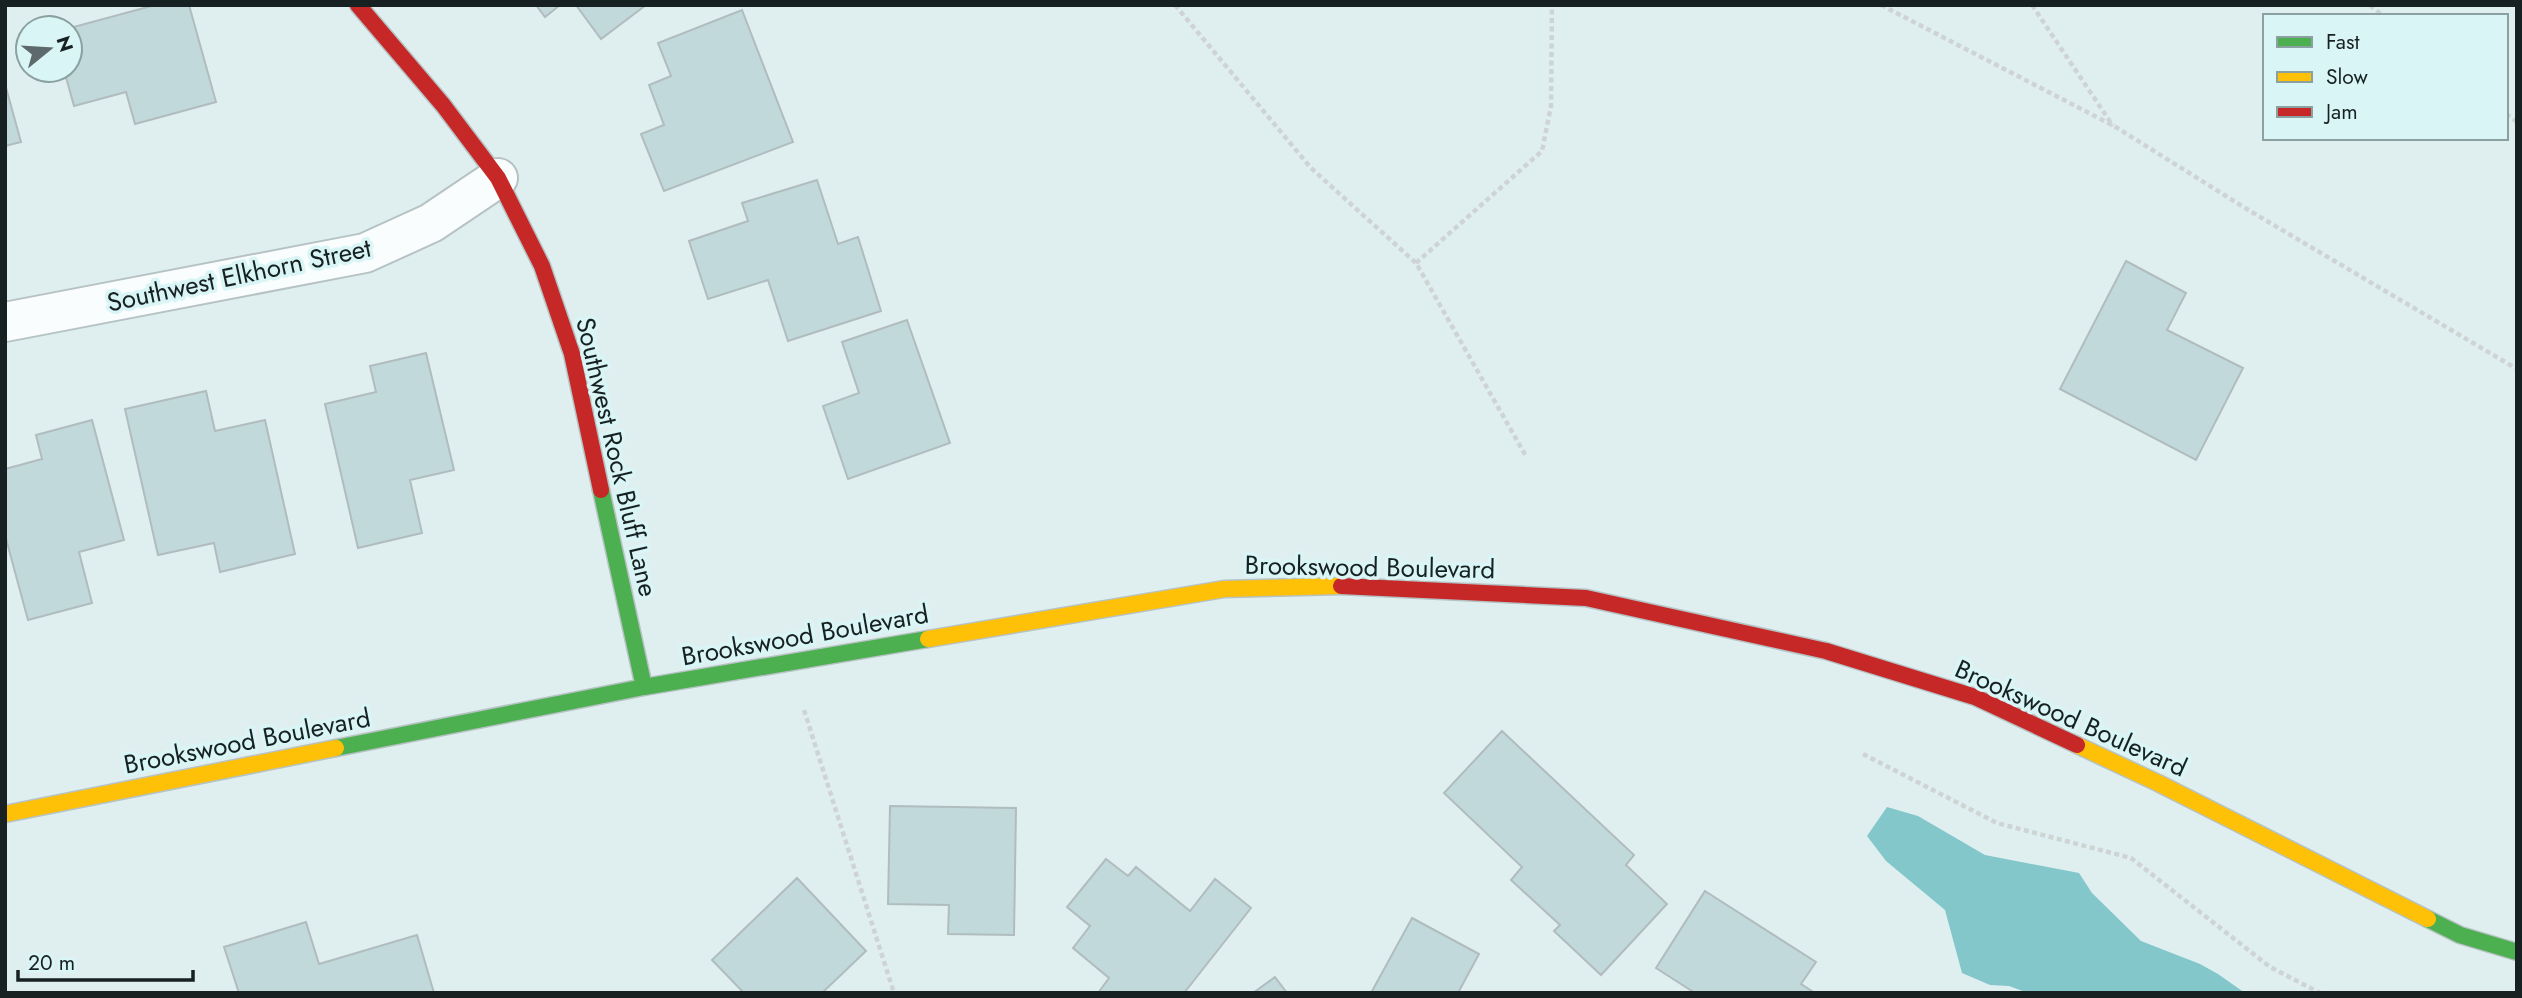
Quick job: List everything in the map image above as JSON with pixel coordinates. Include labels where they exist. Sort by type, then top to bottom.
[{"type":"street","name":"Southwest Rock Bluff Lane","points":[[358,5],[443,105],[498,178],[542,266],[572,354],[644,687]]},
{"type":"street","name":"Southwest Elkhorn Street","points":[[5,322],[365,253],[431,223],[498,178]]},
{"type":"street","name":"Brookswood Boulevard","points":[[5,814],[644,687],[1224,589],[1341,586],[1586,598],[1826,651],[1975,697],[2158,783],[2460,935],[2517,952]]},
{"type":"path","points":[[1175,5],[1311,168],[1416,262],[1527,458]]},
{"type":"path","points":[[1416,262],[1542,151],[1551,106],[1552,5]]},
{"type":"path","points":[[1881,5],[2114,127],[2517,369]]},
{"type":"path","points":[[2032,5],[2114,127]]},
{"type":"path","points":[[789,662],[894,993]]},
{"type":"path","points":[[1863,754],[1997,823],[2130,858],[2270,967],[2320,993]]},
{"type":"water","points":[[1887,807],[1918,816],[1985,855],[2079,873],[2092,893],[2141,941],[2200,964],[2245,993],[2028,993],[2009,986],[1990,985],[1962,973],[1945,910],[1886,861],[1867,836]]},
{"type":"building","points":[[155,5],[189,5],[216,102],[135,124],[126,92],[74,106],[68,84],[84,84],[84,24]]},
{"type":"building","points":[[536,5],[560,5],[545,17]]},
{"type":"building","points":[[576,5],[646,5],[601,39]]},
{"type":"building","points":[[742,10],[793,142],[664,191],[641,134],[664,125],[649,85],[671,76],[658,43]]},
{"type":"building","points":[[5,84],[21,142],[5,146]]},
{"type":"building","points":[[817,180],[838,244],[858,237],[881,311],[788,341],[768,280],[708,299],[689,241],[748,221],[742,203]]},
{"type":"building","points":[[2126,261],[2186,293],[2167,330],[2243,368],[2196,460],[2060,389]]},
{"type":"building","points":[[907,320],[950,443],[848,479],[823,406],[859,393],[842,342]]},
{"type":"building","points":[[426,353],[454,470],[410,480],[422,533],[358,548],[325,404],[376,392],[370,366]]},
{"type":"building","points":[[206,391],[215,431],[265,420],[295,554],[220,572],[214,543],[158,555],[125,409]]},
{"type":"building","points":[[92,420],[124,540],[79,552],[92,603],[28,620],[5,535],[5,469],[42,459],[36,435]]},
{"type":"building","points":[[1502,731],[1634,855],[1626,865],[1667,904],[1601,975],[1554,931],[1560,925],[1511,880],[1522,867],[1444,793]]},
{"type":"building","points":[[890,806],[1016,808],[1014,935],[948,934],[949,905],[888,904]]},
{"type":"building","points":[[1106,859],[1128,876],[1136,867],[1190,911],[1215,879],[1251,908],[1184,993],[1098,993],[1109,978],[1073,948],[1090,926],[1067,907]]},
{"type":"building","points":[[797,878],[866,951],[822,993],[744,993],[712,960]]},
{"type":"building","points":[[1705,891],[1816,962],[1801,984],[1815,993],[1695,993],[1656,968]]},
{"type":"building","points":[[1412,918],[1479,954],[1458,993],[1371,993]]},
{"type":"building","points":[[306,922],[319,964],[417,935],[434,993],[239,993],[224,947]]},
{"type":"building","points":[[1275,977],[1287,993],[1253,993]]},
{"type":"traffic: fast","points":[[601,490],[644,687]]},
{"type":"traffic: fast","points":[[336,748],[644,687],[928,639]]},
{"type":"traffic: fast","points":[[2428,919],[2460,935],[2517,952]]},
{"type":"traffic: slow","points":[[928,639],[1224,589],[1341,586]]},
{"type":"traffic: slow","points":[[2077,745],[2428,919]]},
{"type":"traffic: slow","points":[[5,814],[336,748]]},
{"type":"traffic: jam","points":[[358,5],[443,105],[498,178],[542,266],[572,354],[601,490]]},
{"type":"traffic: jam","points":[[1341,586],[1586,598],[1826,651]]},
{"type":"traffic: jam","points":[[1826,651],[1975,697],[2077,745]]}]
